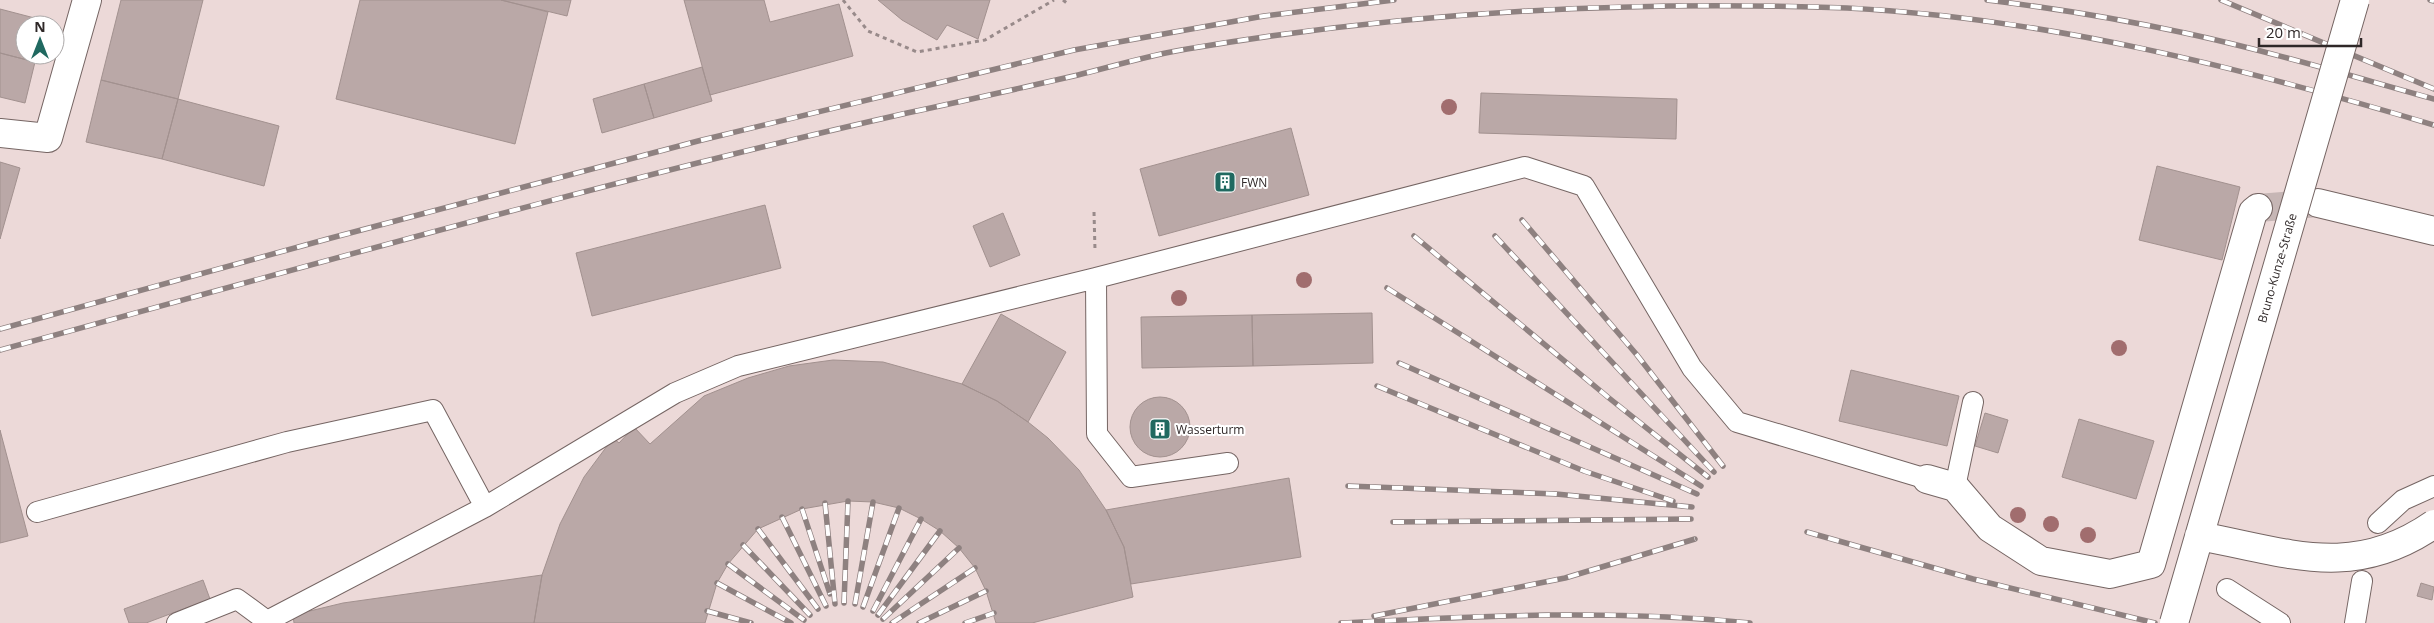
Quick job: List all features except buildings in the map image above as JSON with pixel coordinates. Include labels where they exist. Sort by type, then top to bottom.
[{"type":"street","points":[[0,133],[48,138],[86,0]]},
{"type":"street","name":"Bruno-Kunze-Straße","points":[[2174,623],[2355,0]]},
{"type":"street","points":[[2318,203],[2434,230]]},
{"type":"street","points":[[1927,479],[1955,487],[1990,528],[2041,561],[2110,574],[2154,565],[2253,212],[2258,208]]},
{"type":"street","points":[[2199,536],[2310,558],[2364,556],[2414,538],[2434,524]]},
{"type":"lane","points":[[177,623],[237,599],[267,621],[485,507],[675,393],[738,366],[1096,278],[1525,167],[1584,186],[1692,368],[1737,422],[1927,479]]},
{"type":"lane","points":[[1096,278],[1097,434],[1130,476],[1228,463]]},
{"type":"lane","points":[[1955,487],[1973,402]]},
{"type":"lane","points":[[37,512],[286,442],[433,410],[485,507]]},
{"type":"lane","points":[[2378,523],[2402,500],[2434,486]]},
{"type":"lane","points":[[2355,623],[2362,581]]},
{"type":"lane","points":[[2227,589],[2280,623]]},
{"type":"path","points":[[843,0],[868,31],[917,52],[985,40],[1054,0]]},
{"type":"path","points":[[1063,0],[1068,4]]},
{"type":"path","points":[[1094,212],[1096,278]]},
{"type":"tunnel","points":[[2258,208],[2318,203]]},
{"type":"railway","points":[[0,329],[331,238],[698,141],[1074,50],[1264,16],[1394,0]]},
{"type":"railway","points":[[1987,0],[2086,14],[2185,33],[2279,56],[2434,99]]},
{"type":"railway","points":[[2221,0],[2434,89]]},
{"type":"railway","points":[[2430,0],[2434,1]]},
{"type":"railway","points":[[0,350],[452,227],[679,168],[907,113],[1078,75],[1146,57],[1269,36],[1433,18],[1599,8],[1764,6],[1847,8],[1997,22],[2070,34],[2217,66],[2290,84],[2434,125]]},
{"type":"railway","points":[[1522,220],[1637,355],[1723,466]]},
{"type":"railway","points":[[1414,236],[1609,398],[1708,477]]},
{"type":"railway","points":[[1495,236],[1714,472]]},
{"type":"railway","points":[[1387,288],[1701,486]]},
{"type":"railway","points":[[1399,363],[1697,494]]},
{"type":"railway","points":[[1377,386],[1584,471],[1673,501]]},
{"type":"railway","points":[[1348,486],[1556,494],[1692,507]]},
{"type":"railway","points":[[844,603],[848,501]]},
{"type":"railway","points":[[855,604],[873,502]]},
{"type":"railway","points":[[825,503],[835,604]]},
{"type":"railway","points":[[863,607],[899,508]]},
{"type":"railway","points":[[802,509],[830,594]]},
{"type":"railway","points":[[782,517],[826,606]]},
{"type":"railway","points":[[873,611],[921,519]]},
{"type":"railway","points":[[1393,522],[1691,519]]},
{"type":"railway","points":[[758,529],[818,609]]},
{"type":"railway","points":[[878,615],[940,531]]},
{"type":"railway","points":[[1807,532],[1973,579],[2155,623]]},
{"type":"railway","points":[[1374,616],[1565,578],[1695,539]]},
{"type":"railway","points":[[743,545],[810,615]]},
{"type":"railway","points":[[883,619],[959,548]]},
{"type":"railway","points":[[728,564],[804,620]]},
{"type":"railway","points":[[892,623],[975,568]]},
{"type":"railway","points":[[717,583],[791,623]]},
{"type":"railway","points":[[919,623],[986,591]]},
{"type":"railway","points":[[707,611],[751,623]]},
{"type":"railway","points":[[965,623],[994,613]]},
{"type":"railway","points":[[1341,623],[1546,615],[1648,616],[1750,623]]},
{"type":"place","name":"FWN","points":[[1225,182]]},
{"type":"place","name":"Wasserturm","points":[[1160,429]]}]
